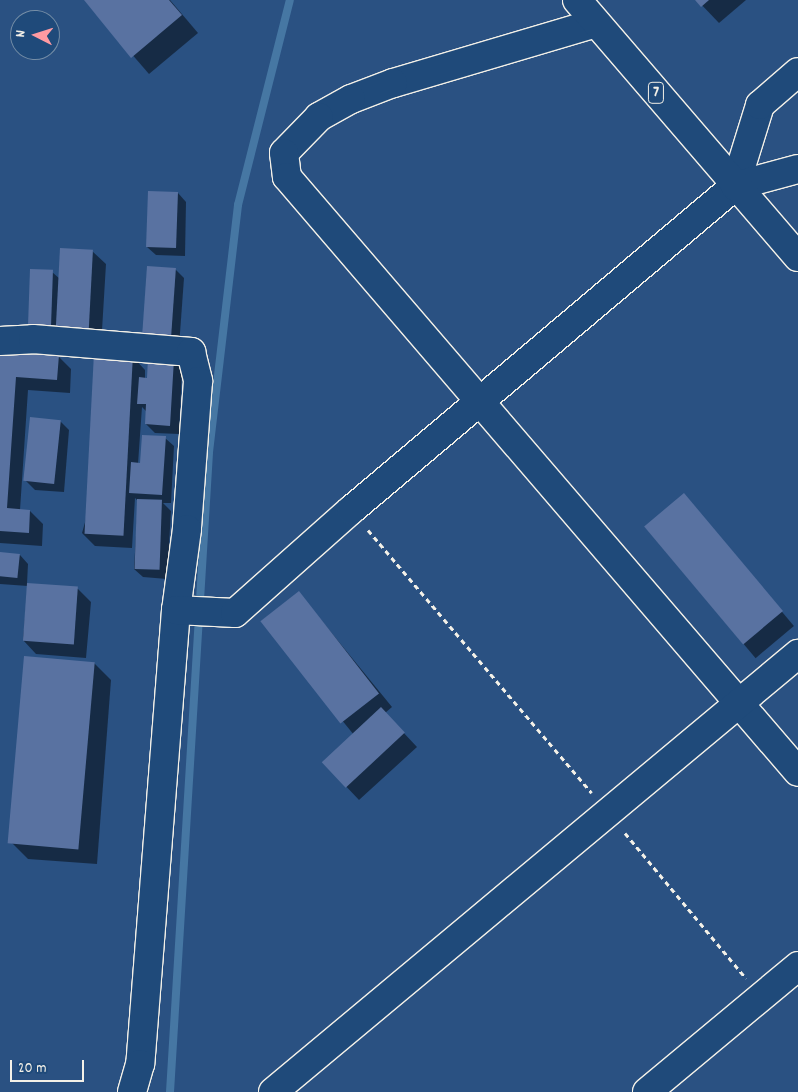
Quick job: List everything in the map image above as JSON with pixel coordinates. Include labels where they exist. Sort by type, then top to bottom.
[{"type":"main road","name":"7","points":[[577,0],[734,186],[798,257]]},
{"type":"main road","points":[[596,23],[393,83],[351,99],[319,117],[284,152],[287,178],[479,404],[798,772]]},
{"type":"main road","points":[[734,186],[760,105],[798,72]]},
{"type":"main road","points":[[176,610],[235,613],[351,510],[479,404],[734,186],[798,169]]},
{"type":"main road","points":[[0,341],[33,339],[191,352],[198,381],[187,529],[176,610],[140,1064],[132,1092]]},
{"type":"main road","points":[[273,1092],[798,654]]},
{"type":"main road","points":[[647,1092],[798,966]]},
{"type":"path","points":[[351,510],[608,812],[761,997]]},
{"type":"building","points":[[84,0],[169,0],[182,15],[131,58]]},
{"type":"building","points":[[695,0],[709,0],[701,7]]},
{"type":"building","points":[[148,191],[178,192],[176,248],[146,247]]},
{"type":"building","points":[[60,248],[93,250],[89,334],[56,332]]},
{"type":"building","points":[[147,266],[176,268],[171,339],[142,337]]},
{"type":"building","points":[[30,269],[53,270],[51,330],[28,329]]},
{"type":"building","points":[[0,351],[59,355],[57,380],[16,377],[7,508],[30,510],[29,533],[0,531]]},
{"type":"building","points":[[94,353],[133,355],[123,536],[85,534]]},
{"type":"building","points":[[148,358],[174,359],[170,426],[145,424],[146,404],[137,404],[139,377],[147,378]]},
{"type":"building","points":[[30,417],[61,420],[54,484],[23,481]]},
{"type":"building","points":[[142,435],[166,436],[162,495],[129,493],[131,462],[140,463]]},
{"type":"building","points":[[684,493],[783,611],[743,644],[644,526]]},
{"type":"building","points":[[137,499],[162,500],[160,570],[135,569]]},
{"type":"building","points":[[0,552],[20,554],[17,578],[0,576]]},
{"type":"building","points":[[27,583],[78,587],[74,644],[23,641]]},
{"type":"building","points":[[299,591],[379,693],[340,724],[260,621]]},
{"type":"building","points":[[24,656],[95,662],[78,849],[8,843]]},
{"type":"building","points":[[381,707],[405,733],[346,788],[322,762]]},
{"type":"waterway","points":[[170,1092],[209,452],[238,205],[290,0]]}]
